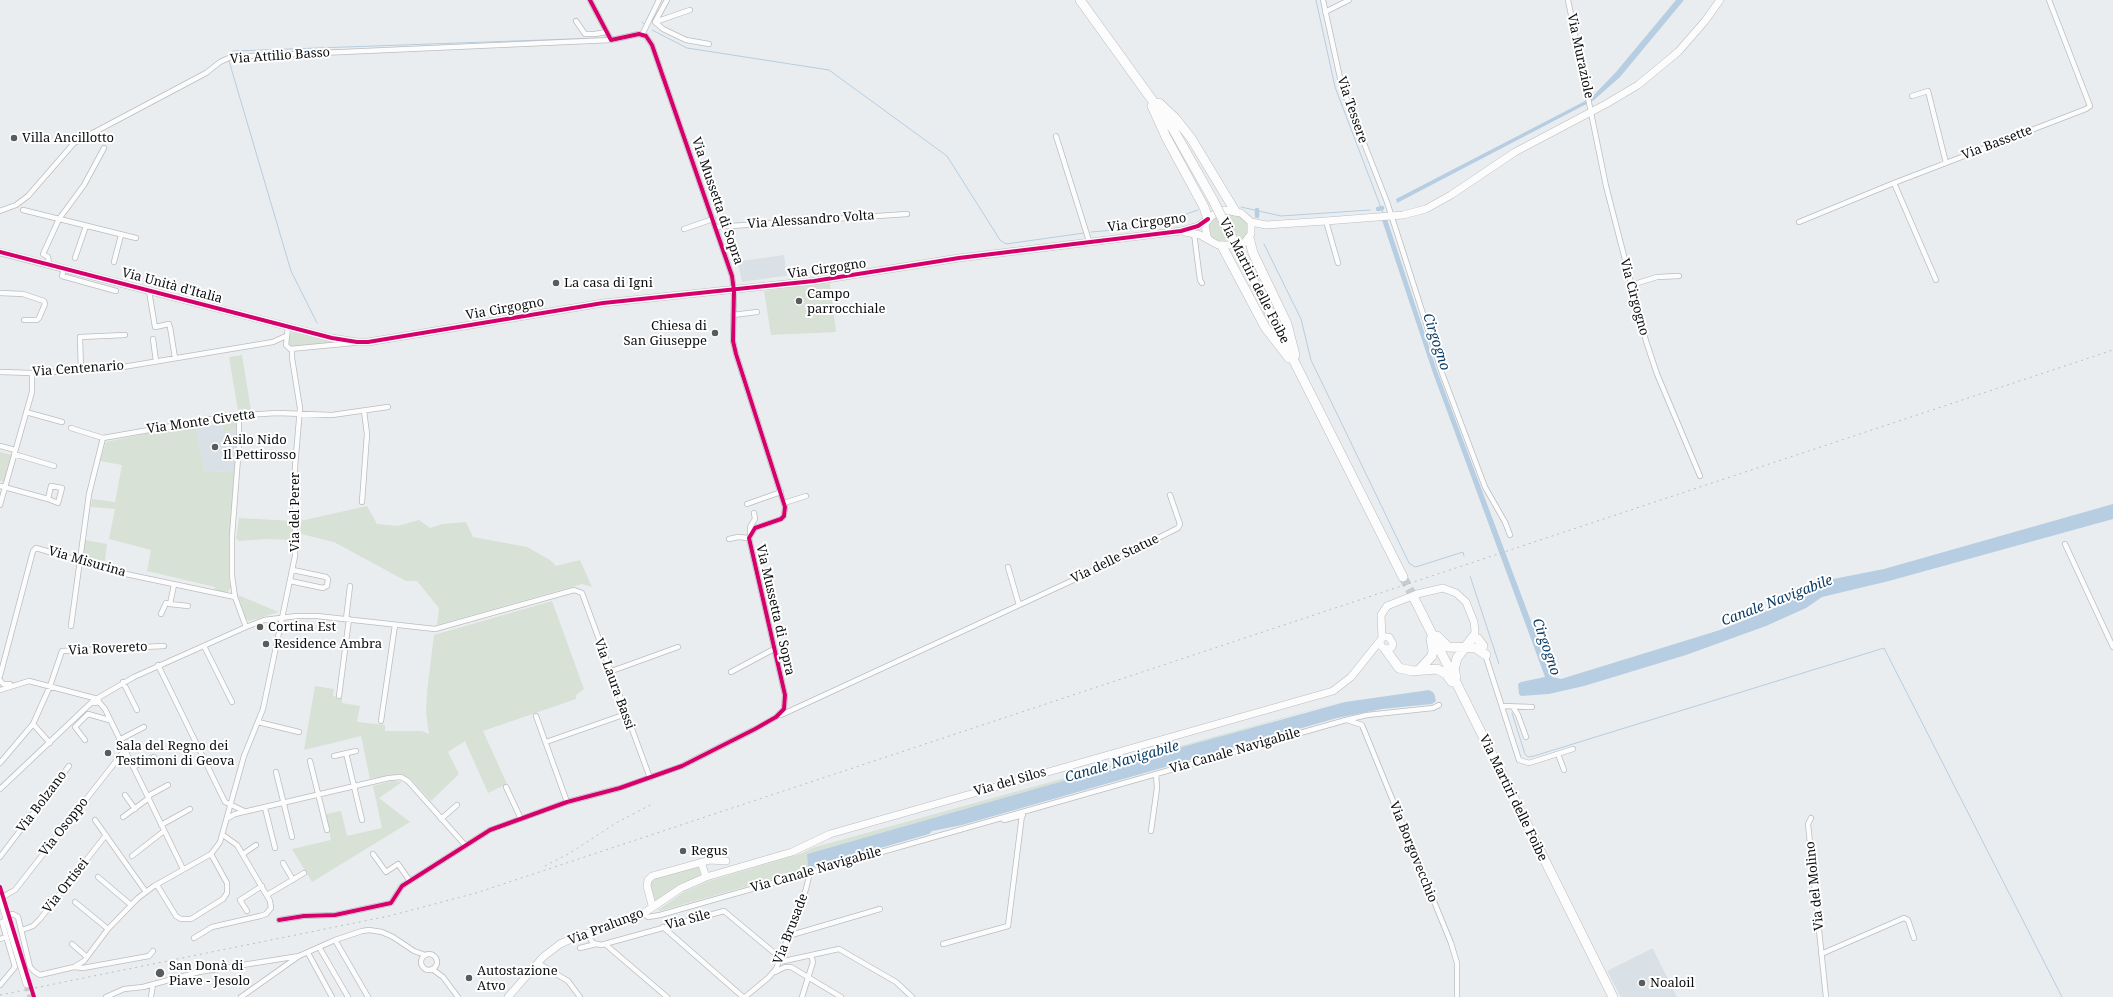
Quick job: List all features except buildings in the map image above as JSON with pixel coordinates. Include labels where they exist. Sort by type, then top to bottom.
[{"type":"highway","name":"Via Martiri delle Foibe","points":[[1080,0],[1183,144],[1213,200],[1403,577]]},
{"type":"highway","points":[[1146,91],[1181,124],[1199,150],[1235,211]]},
{"type":"highway","points":[[1146,91],[1162,129],[1204,207],[1208,219]]},
{"type":"highway","points":[[1250,236],[1253,253],[1287,324],[1298,368]]},
{"type":"highway","points":[[1222,246],[1265,327],[1298,368]]},
{"type":"highway","name":"Via Martiri delle Foibe","points":[[1414,598],[1613,997]]},
{"type":"highway","points":[[1427,624],[1448,647],[1453,649],[1466,646],[1476,648],[1486,655]]},
{"type":"highway","points":[[1418,671],[1430,661],[1433,652],[1427,624]]},
{"type":"highway","points":[[1463,697],[1454,670],[1457,658],[1473,637],[1478,639],[1483,646]]},
{"type":"highway","points":[[1386,644],[1392,658],[1399,668],[1406,671],[1418,671],[1431,668],[1442,671],[1463,697]]},
{"type":"street","points":[[590,0],[611,40],[642,34],[659,0]]},
{"type":"street","points":[[655,22],[667,0]]},
{"type":"street","name":"Via Tessere","points":[[1322,0],[1342,87],[1392,216],[1442,373],[1485,487],[1505,522],[1510,536]]},
{"type":"street","points":[[1325,12],[1348,0]]},
{"type":"street","name":"Via Muraziole","points":[[1568,0],[1591,109]]},
{"type":"street","points":[[1266,225],[1238,245],[1222,246],[1209,240],[1205,231],[1208,219],[1217,212],[1241,212],[1251,222],[1266,225],[1392,216],[1409,214],[1432,206],[1515,152],[1591,109],[1626,93],[1657,71],[1690,39],[1720,0]]},
{"type":"street","name":"Via Bassette","points":[[1799,222],[1894,183],[2090,107],[2090,102],[2049,0]]},
{"type":"street","points":[[655,22],[690,10]]},
{"type":"street","points":[[649,20],[655,22],[663,29],[686,40],[709,44]]},
{"type":"street","points":[[576,21],[585,34],[606,32]]},
{"type":"street","name":"Via Mussetta di Sopra","points":[[642,34],[646,36],[652,45],[732,276],[734,291],[733,341],[739,365],[784,502],[785,512],[781,519],[755,528],[750,536]]},
{"type":"street","name":"Via Attilio Basso","points":[[0,211],[16,205],[28,196],[74,142],[206,73],[220,62],[231,57],[611,40]]},
{"type":"street","points":[[1912,96],[1928,91],[1946,163]]},
{"type":"street","name":"Via Cirgogno","points":[[1591,109],[1606,186],[1651,359],[1700,476]]},
{"type":"street","points":[[1056,136],[1089,241]]},
{"type":"street","points":[[48,264],[48,257],[43,254],[59,219],[84,185],[104,148]]},
{"type":"street","points":[[1894,183],[1936,280]]},
{"type":"street","points":[[23,210],[136,238]]},
{"type":"street","name":"Via Alessandro Volta","points":[[716,227],[907,214]]},
{"type":"street","name":"Via Mussetta di Sopra","points":[[684,229],[713,219]]},
{"type":"street","name":"Via Cirgogno","points":[[339,340],[357,342],[393,338],[603,303],[734,291],[822,280],[959,258],[1089,241],[1196,230],[1208,219]]},
{"type":"street","points":[[1326,221],[1338,263]]},
{"type":"street","points":[[1250,236],[1251,222]]},
{"type":"street","points":[[74,258],[86,226]]},
{"type":"street","name":"Via Cirgogno","points":[[1196,230],[1209,240]]},
{"type":"street","name":"Via Cirgogno","points":[[1196,230],[1200,280],[1202,283]]},
{"type":"street","points":[[114,262],[121,235]]},
{"type":"street","name":"Via Unità d'Italia","points":[[0,252],[339,340]]},
{"type":"street","name":"Via Unità d'Italia","points":[[64,268],[62,276],[116,291]]},
{"type":"street","points":[[1631,285],[1657,277],[1679,276]]},
{"type":"street","name":"Via Unità d'Italia","points":[[149,291],[155,327],[170,326],[175,358]]},
{"type":"street","points":[[0,293],[23,294],[44,301],[45,304],[37,320],[24,320]]},
{"type":"street","points":[[733,315],[758,312]]},
{"type":"street","points":[[288,327],[286,345],[291,349],[357,342]]},
{"type":"street","points":[[81,371],[80,337],[125,335]]},
{"type":"street","name":"Via Centenario","points":[[0,372],[32,373],[81,371],[156,361],[273,342],[286,336]]},
{"type":"street","points":[[153,339],[156,361]]},
{"type":"street","name":"Via Centenario","points":[[273,342],[286,345]]},
{"type":"street","name":"Via del Perer","points":[[8,921],[13,914],[18,917],[30,965],[35,972],[40,975],[74,967],[87,956],[108,929],[131,905],[157,884],[211,854],[223,835],[244,756],[258,722],[296,548],[295,468],[300,414],[300,396],[291,349]]},
{"type":"street","points":[[0,505],[3,487],[32,392],[32,373]]},
{"type":"street","name":"Via Monte Civetta","points":[[71,428],[103,438],[172,424],[239,414],[332,414],[388,407]]},
{"type":"street","points":[[362,502],[367,434],[364,411]]},
{"type":"street","points":[[26,412],[62,422]]},
{"type":"street","points":[[239,414],[237,494],[232,576],[235,597],[246,626]]},
{"type":"street","points":[[71,626],[89,494],[103,438]]},
{"type":"street","points":[[0,446],[54,466]]},
{"type":"street","points":[[3,487],[48,499]]},
{"type":"street","points":[[747,504],[781,492]]},
{"type":"street","name":"Via delle Statue","points":[[776,717],[886,669],[1094,570],[1178,528],[1180,524],[1170,495]]},
{"type":"street","points":[[784,502],[806,496]]},
{"type":"street","name":"Via Mussetta di Sopra","points":[[754,513],[756,519],[750,527],[750,536],[786,702],[783,712],[776,717]]},
{"type":"street","name":"Via Mussetta di Sopra","points":[[729,540],[738,537],[750,536]]},
{"type":"street","points":[[2065,544],[2113,647]]},
{"type":"street","name":"Via Misurina","points":[[0,676],[34,549],[46,550],[80,561],[174,585],[235,597]]},
{"type":"street","points":[[1008,567],[1019,605]]},
{"type":"street","points":[[290,581],[323,588],[327,586],[328,579],[326,577],[292,570]]},
{"type":"street","points":[[170,604],[174,585]]},
{"type":"street","points":[[339,696],[350,586]]},
{"type":"street","points":[[1386,644],[1381,624],[1381,615],[1387,606],[1427,590],[1443,588],[1461,596],[1466,602],[1483,646],[1519,760],[1529,763],[1572,750]]},
{"type":"street","name":"Via Laura Bassi","points":[[395,625],[435,629],[574,590],[579,590],[582,593],[609,672],[650,778]]},
{"type":"street","points":[[161,614],[166,603],[188,606]]},
{"type":"street","points":[[0,789],[96,700],[124,682],[158,665],[204,646],[246,626],[264,620],[309,615],[395,625],[381,721]]},
{"type":"street","points":[[1474,622],[1475,632],[1473,637],[1486,655]]},
{"type":"street","name":"Via del Silos","points":[[653,906],[681,888],[706,877],[792,852],[837,832],[1333,691],[1352,677],[1372,652],[1386,644]]},
{"type":"street","name":"Via Rovereto","points":[[0,763],[33,724],[50,686],[62,651],[164,646]]},
{"type":"street","points":[[204,646],[232,702]]},
{"type":"street","points":[[609,672],[678,647]]},
{"type":"street","name":"Via Mussetta di Sopra","points":[[731,672],[774,649]]},
{"type":"street","points":[[158,665],[226,802],[246,811]]},
{"type":"street","points":[[0,680],[5,684],[16,684]]},
{"type":"street","points":[[0,690],[29,681],[96,700],[109,720],[183,869]]},
{"type":"street","points":[[124,682],[137,710]]},
{"type":"street","name":"Via Canale Navigabile","points":[[644,914],[648,917],[660,915],[1346,720],[1366,715],[1433,708],[1439,705]]},
{"type":"street","points":[[1502,706],[1532,707]]},
{"type":"street","points":[[1513,707],[1518,715],[1526,737]]},
{"type":"street","points":[[85,740],[75,727],[88,714],[109,720]]},
{"type":"street","points":[[546,742],[626,714]]},
{"type":"street","points":[[1346,720],[1362,725],[1366,715]]},
{"type":"street","points":[[536,716],[567,802]]},
{"type":"street","points":[[279,920],[304,916],[328,916],[386,904],[393,901],[402,886],[410,880],[490,830],[567,802],[650,778],[682,766],[776,717]]},
{"type":"street","points":[[258,722],[299,732]]},
{"type":"street","points":[[33,724],[50,743]]},
{"type":"street","name":"Via Borgovecchio","points":[[1362,725],[1455,955],[1458,968],[1457,997]]},
{"type":"street","points":[[119,740],[144,727]]},
{"type":"street","name":"Via Osoppo","points":[[0,897],[15,890],[124,751]]},
{"type":"street","points":[[334,756],[356,752]]},
{"type":"street","points":[[346,754],[362,820]]},
{"type":"street","points":[[1558,754],[1564,770]]},
{"type":"street","points":[[133,767],[154,757]]},
{"type":"street","points":[[310,760],[327,830]]},
{"type":"street","name":"Via Bolzano","points":[[0,857],[69,766]]},
{"type":"street","points":[[276,772],[292,837]]},
{"type":"street","points":[[1151,831],[1157,788],[1156,774]]},
{"type":"street","points":[[228,818],[246,811],[266,808],[393,778],[404,778],[465,845]]},
{"type":"street","points":[[123,818],[148,797],[168,785]]},
{"type":"street","points":[[506,787],[521,819]]},
{"type":"street","points":[[125,795],[135,809]]},
{"type":"street","points":[[441,819],[457,805]]},
{"type":"street","points":[[266,808],[275,848]]},
{"type":"street","points":[[161,825],[190,809]]},
{"type":"street","name":"Via Canale Navigabile","points":[[988,822],[1022,816],[1032,809]]},
{"type":"street","points":[[943,944],[1008,926],[1022,816]]},
{"type":"street","name":"Via del Molino","points":[[1811,818],[1808,824],[1826,997]]},
{"type":"street","points":[[95,820],[146,892]]},
{"type":"street","points":[[132,856],[164,831]]},
{"type":"street","name":"Via Ortisei","points":[[22,930],[33,926],[37,922],[106,835]]},
{"type":"street","points":[[194,938],[212,927],[266,914],[271,905],[262,886],[237,845],[223,835]]},
{"type":"street","points":[[242,854],[256,845]]},
{"type":"street","points":[[157,884],[176,916],[181,919],[191,919],[223,899],[227,893],[227,883],[211,854]]},
{"type":"street","points":[[373,854],[386,872],[398,864],[410,880]]},
{"type":"street","points":[[653,906],[647,886],[648,880],[652,876],[701,862],[717,859],[726,861]]},
{"type":"street","points":[[701,862],[706,877]]},
{"type":"street","points":[[283,864],[292,880]]},
{"type":"street","name":"Via Brusade","points":[[744,997],[775,972],[808,882],[808,872]]},
{"type":"street","points":[[267,895],[304,873]]},
{"type":"street","points":[[98,877],[131,905]]},
{"type":"street","points":[[247,911],[240,900],[262,886]]},
{"type":"street","points":[[0,897],[27,984]]},
{"type":"street","points":[[75,902],[108,929]]},
{"type":"street","name":"Via Pralungo","points":[[512,996],[538,963],[560,944],[586,933],[624,922],[644,914],[653,906]]},
{"type":"street","points":[[788,936],[880,909]]},
{"type":"street","name":"Via Sile","points":[[580,948],[596,944],[605,944],[724,911],[780,958]]},
{"type":"street","name":"Via del Molino","points":[[1822,954],[1904,918],[1908,920],[1914,938]]},
{"type":"street","points":[[0,985],[15,967],[2,922],[8,921]]},
{"type":"street","points":[[663,927],[744,997]]},
{"type":"street","points":[[106,997],[124,989],[143,987],[199,972],[299,956],[335,940],[362,931],[375,930],[393,937],[414,951],[425,955],[429,953],[435,955],[437,965],[443,977],[458,997]]},
{"type":"street","points":[[586,933],[591,941],[596,944]]},
{"type":"street","points":[[0,939],[6,937]]},
{"type":"street","points":[[335,940],[368,997]]},
{"type":"street","points":[[72,944],[87,956]]},
{"type":"street","points":[[605,944],[667,997]]},
{"type":"street","points":[[319,947],[348,997]]},
{"type":"street","points":[[780,958],[785,961],[835,949],[841,950],[896,982],[912,997]]},
{"type":"street","points":[[74,967],[83,968],[149,956],[153,951]]},
{"type":"street","points":[[414,951],[425,969],[432,969],[443,977]]},
{"type":"street","points":[[308,953],[332,997]]},
{"type":"street","points":[[421,961],[425,955]]},
{"type":"street","points":[[802,997],[813,962],[811,955]]},
{"type":"street","points":[[242,997],[299,956]]},
{"type":"street","points":[[793,968],[794,960],[796,959]]},
{"type":"street","points":[[538,963],[568,981],[580,997]]},
{"type":"street","points":[[432,969],[437,965]]},
{"type":"street","points":[[775,972],[785,967],[793,968],[840,997]]},
{"type":"street","points":[[151,997],[153,984]]},
{"type":"street","points":[[247,992],[250,997]]},
{"type":"shaded area","points":[[1226,213],[1237,213],[1247,222],[1248,234],[1240,242],[1219,243],[1210,236],[1208,223],[1215,216]]},
{"type":"shaded area","points":[[784,255],[787,276],[742,282],[738,264],[734,262]]},
{"type":"shaded area","name":"Campo parrocchiale","points":[[830,283],[836,332],[771,335],[764,291]]},
{"type":"shaded area","points":[[293,332],[338,343],[292,347],[289,343],[289,335]]},
{"type":"shaded area","points":[[242,355],[251,410],[238,411],[229,357]]},
{"type":"shaded area","points":[[232,418],[238,421],[238,430],[223,432],[222,420]]},
{"type":"shaded area","points":[[222,424],[223,432],[238,430],[236,471],[205,472],[196,427]]},
{"type":"shaded area","points":[[186,425],[187,429],[196,427],[205,472],[236,471],[230,538],[229,581],[231,587],[227,593],[214,591],[215,587],[147,571],[151,550],[109,539],[115,509],[91,507],[92,499],[115,502],[122,465],[100,461],[106,442]]},
{"type":"shaded area","points":[[0,452],[12,455],[4,482],[0,481]]},
{"type":"shaded area","points":[[367,506],[377,524],[398,526],[419,520],[430,528],[443,524],[466,522],[473,537],[527,547],[550,560],[556,566],[580,560],[592,587],[582,584],[437,625],[439,608],[417,581],[406,581],[334,542],[301,534],[300,521]]},
{"type":"shaded area","points":[[239,518],[293,521],[292,540],[268,539],[238,541],[238,539],[236,539]]},
{"type":"shaded area","points":[[85,540],[107,544],[105,561],[100,560],[100,563],[85,559],[83,556]]},
{"type":"shaded area","points":[[238,595],[279,612],[249,621],[246,619]]},
{"type":"shaded area","points":[[552,601],[584,689],[576,695],[576,699],[483,731],[507,784],[488,793],[465,741],[448,752],[459,774],[431,801],[411,779],[400,774],[370,779],[361,736],[304,750],[315,686],[334,689],[333,696],[342,698],[342,703],[360,706],[357,722],[385,725],[385,731],[422,731],[429,734],[426,712],[427,692],[434,635]]},
{"type":"shaded area","points":[[1354,698],[807,854],[808,869],[660,911],[658,910],[684,892],[709,881],[803,853],[812,848]]},
{"type":"shaded area","points":[[392,781],[402,782],[379,798],[410,822],[312,882],[292,849],[331,840],[326,814],[341,811],[347,836],[382,828],[373,786]]},
{"type":"shaded area","points":[[699,866],[701,875],[686,882],[655,903],[650,884],[654,878]]},
{"type":"shaded area","name":"Noaloil","points":[[1653,949],[1677,997],[1621,997],[1607,971]]},
{"type":"water","points":[[1676,0],[1684,0],[1620,77],[1594,100],[1397,203],[1396,199],[1591,98],[1616,72]]},
{"type":"water","points":[[1387,219],[1436,368],[1552,677],[1561,679],[1720,630],[1789,602],[1813,586],[1828,580],[1884,569],[2113,504],[2113,519],[1889,581],[1822,597],[1806,608],[1766,626],[1686,655],[1584,686],[1549,694],[1521,696],[1519,694],[1518,684],[1545,677],[1433,373],[1382,220]]},
{"type":"water","points":[[1429,690],[1434,693],[1436,701],[1432,704],[1382,709],[1337,718],[962,825],[932,831],[929,834],[808,869],[807,854],[1354,698],[1186,746],[1345,702]]},
{"type":"waterway","name":"Cirgogno","points":[[1316,0],[1335,87],[1383,213]]},
{"type":"waterway","points":[[652,30],[687,48],[829,70],[947,156],[1000,240],[1006,244],[1084,233]]},
{"type":"waterway","points":[[233,51],[598,38]]},
{"type":"waterway","points":[[229,61],[291,271],[317,323]]},
{"type":"waterway","points":[[1241,207],[1281,216],[1370,210]]},
{"type":"waterway","name":"Cirgogno","points":[[1378,209],[1382,208]]},
{"type":"waterway","points":[[1091,232],[1149,227],[1198,210]]},
{"type":"waterway","points":[[1257,210],[1257,216]]},
{"type":"waterway","points":[[1264,244],[1301,319],[1311,360],[1409,563],[1415,567],[1463,552],[1464,556]]},
{"type":"waterway","points":[[1470,576],[1499,664]]},
{"type":"waterway","points":[[1512,713],[1525,754],[1528,757],[1534,756],[1884,648],[2062,997]]},
{"type":"tunnel","points":[[1403,577],[1414,598]]},
{"type":"tunnel","points":[[27,984],[31,997]]},
{"type":"railway","points":[[0,995],[389,916],[476,893],[2113,350]]},
{"type":"railway","points":[[545,866],[570,853],[616,823],[654,803]]},
{"type":"cycle path","points":[[279,920],[304,916],[335,915],[391,903],[402,886],[490,830],[567,802],[620,788],[682,766],[755,729],[776,717],[784,709],[785,695],[749,538],[755,528],[781,519],[784,516],[785,507],[733,341],[734,291],[732,276],[652,45],[646,36],[639,34],[611,40],[590,0]]},
{"type":"cycle path","points":[[0,252],[332,338],[357,342],[368,342],[603,303],[814,281],[959,258],[1181,231],[1198,226],[1208,219]]},
{"type":"cycle path","points":[[0,887],[34,997]]},
{"type":"place","name":"Villa Ancillotto","points":[[14,138]]},
{"type":"place","name":"La casa di Igni","points":[[556,283]]},
{"type":"place","name":"Campo parrocchiale","points":[[799,301]]},
{"type":"place","name":"Chiesa di San Giuseppe","points":[[715,333]]},
{"type":"place","name":"Asilo Nido Il Pettirosso","points":[[215,447]]},
{"type":"place","name":"Cortina Est","points":[[260,627]]},
{"type":"place","name":"Residence Ambra","points":[[266,644]]},
{"type":"place","name":"Sala del Regno dei Testimoni di Geova","points":[[108,753]]},
{"type":"place","name":"Regus","points":[[683,851]]},
{"type":"place","name":"San Donà di Piave - Jesolo","points":[[160,973]]},
{"type":"place","name":"Autostazione Atvo","points":[[469,978]]},
{"type":"place","name":"Noaloil","points":[[1642,983]]},
{"type":"water label","name":"Canale Navigabile","points":[[1777,601]]},
{"type":"water label","name":"Canale Navigabile","points":[[1122,762]]}]
